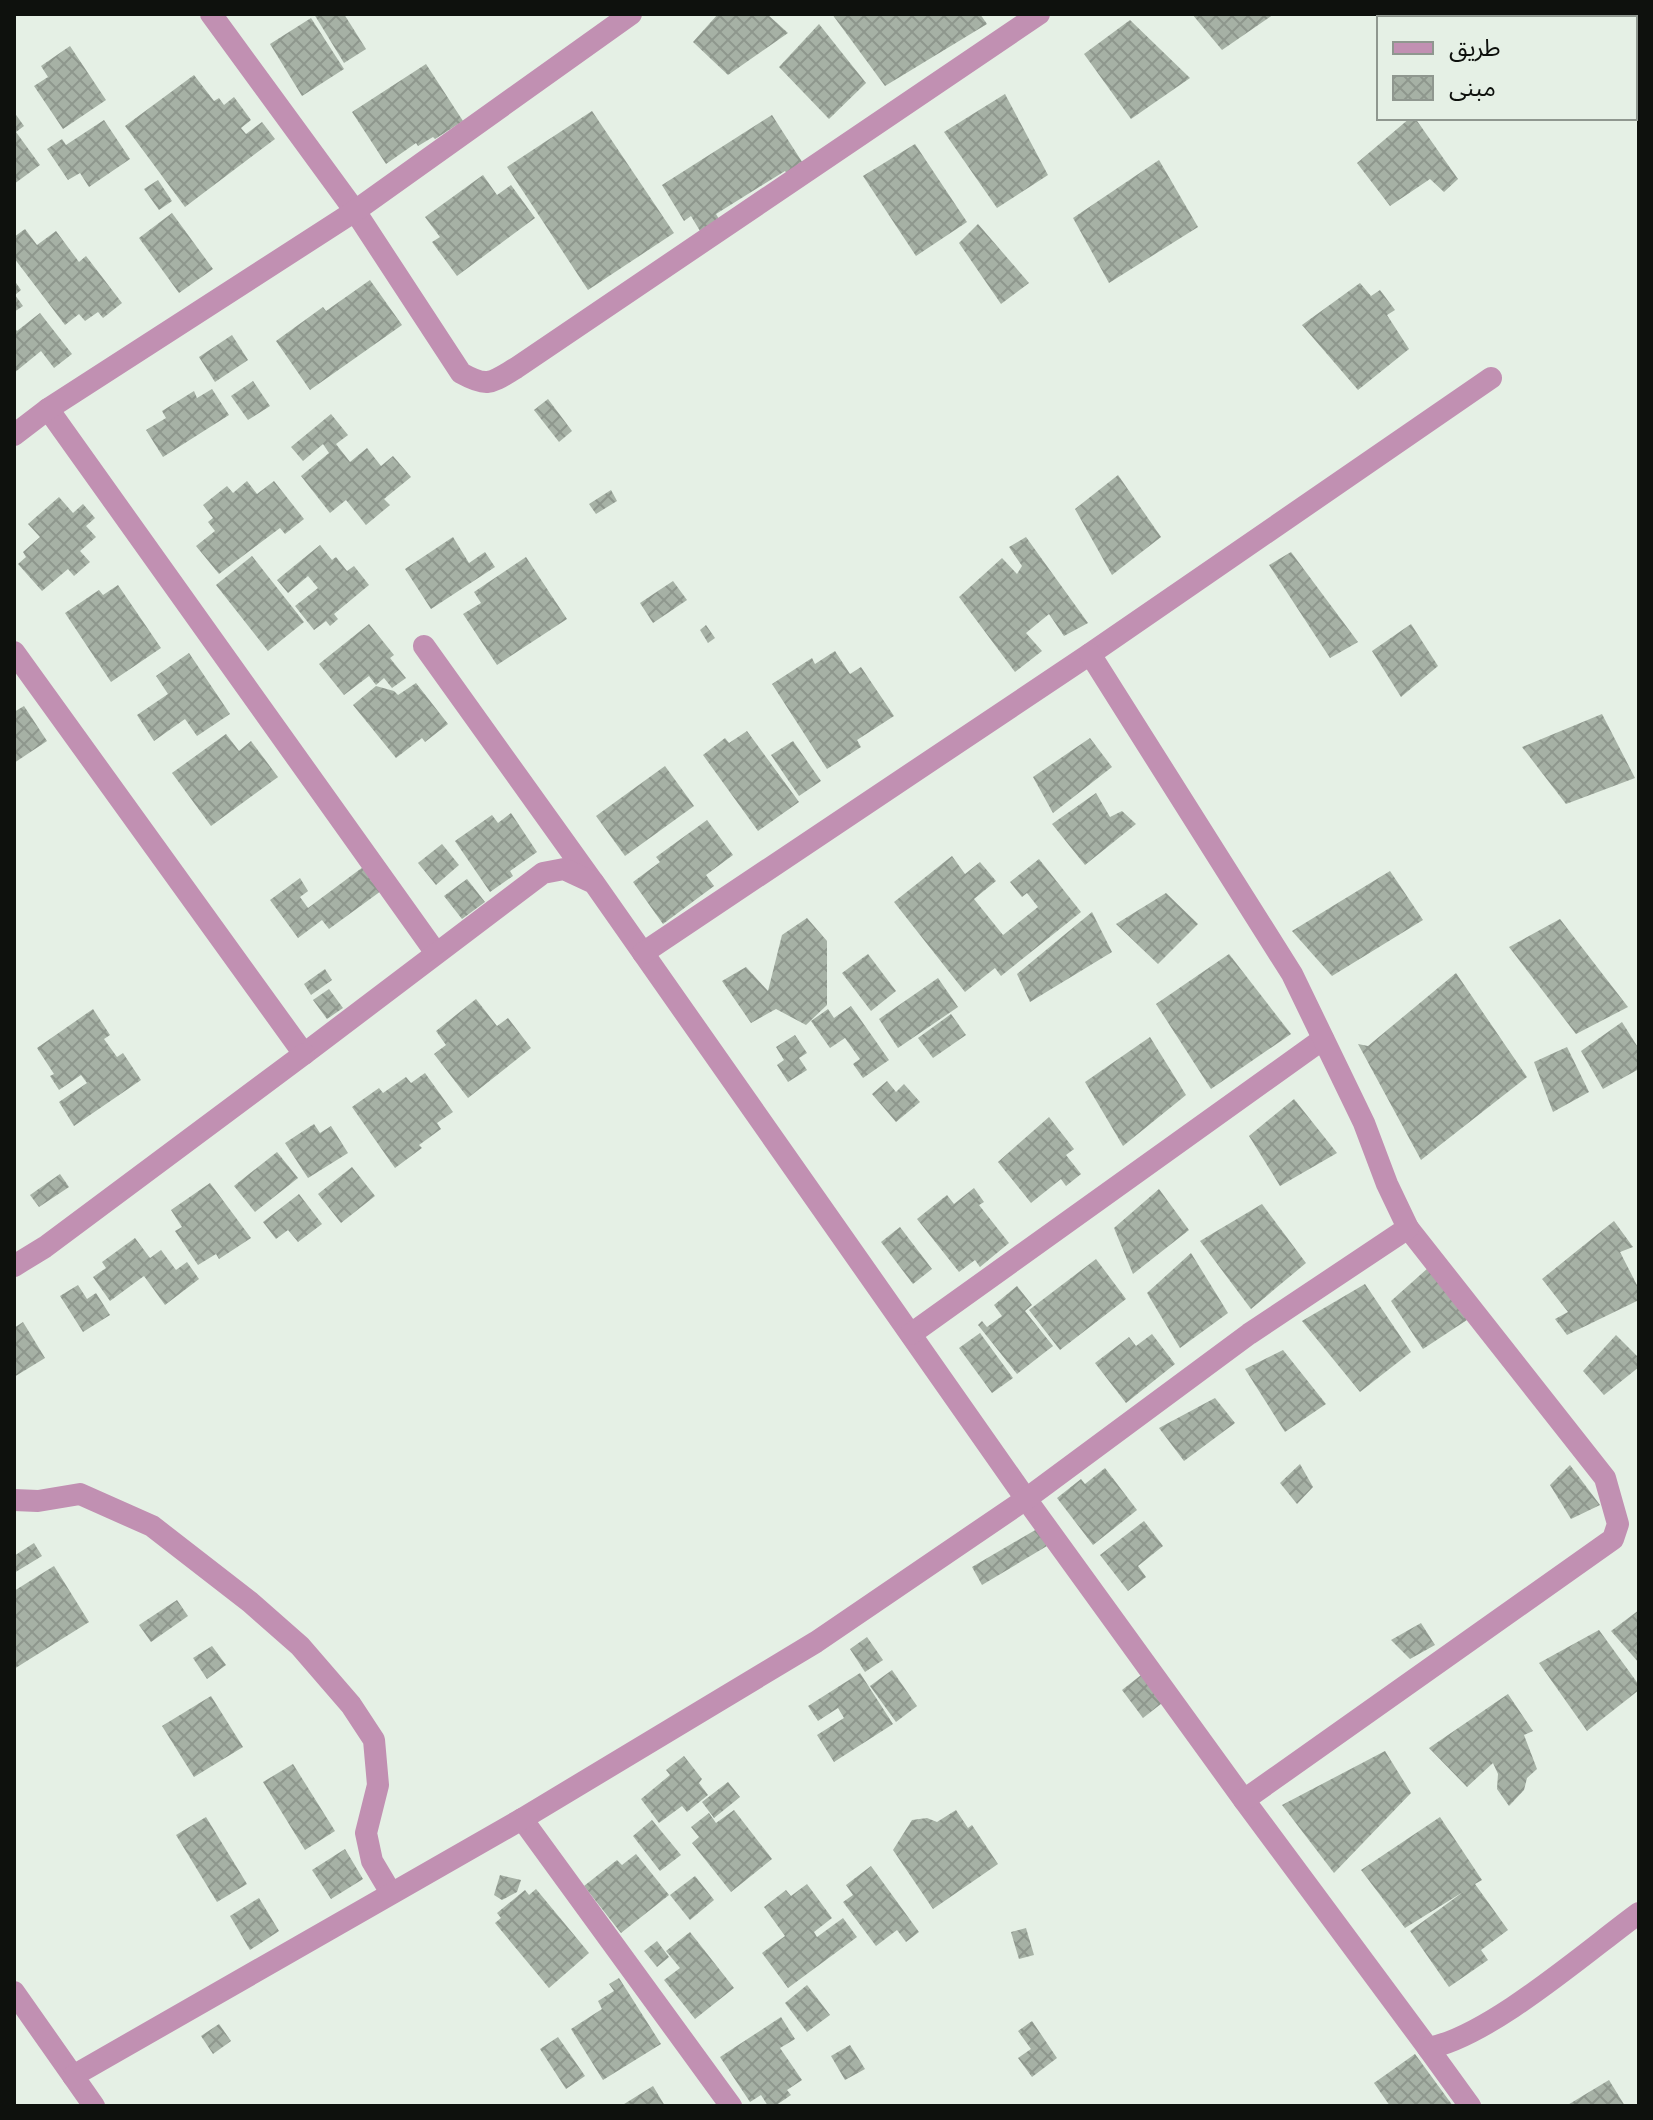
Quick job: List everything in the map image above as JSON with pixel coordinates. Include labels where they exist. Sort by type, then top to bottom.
[{"type":"street","points":[[211,14],[355,211],[461,373],[480,383],[494,381],[543,351],[1039,14]]},
{"type":"street","points":[[14,435],[48,409],[355,211],[631,14]]},
{"type":"street","points":[[643,953],[1090,654],[1491,378]]},
{"type":"street","points":[[48,409],[436,953]]},
{"type":"street","points":[[424,646],[1026,1499],[1470,2106]]},
{"type":"street","points":[[14,652],[304,1054]]},
{"type":"street","points":[[1090,654],[1292,974],[1364,1123],[1408,1228],[1605,1478],[1618,1524],[1613,1539],[1244,1800]]},
{"type":"street","points":[[14,1266],[45,1247],[543,873],[564,869],[594,883]]},
{"type":"street","points":[[911,1334],[1323,1039]]},
{"type":"street","points":[[73,2076],[522,1819],[816,1642],[1026,1499],[1249,1334],[1408,1228]]},
{"type":"street","points":[[14,1500],[38,1501],[80,1494],[152,1526],[250,1602],[300,1646],[351,1705],[374,1740],[378,1785],[366,1833],[372,1861],[391,1893]]},
{"type":"street","points":[[522,1819],[731,2106]]},
{"type":"street","points":[[1428,2048],[1460,2039],[1513,2005],[1639,1913]]},
{"type":"street","points":[[14,1992],[94,2106]]},
{"type":"building","points":[[314,14],[344,14],[366,49],[344,63]]},
{"type":"building","points":[[718,14],[767,14],[788,33],[728,75],[693,42]]},
{"type":"building","points":[[832,14],[980,14],[987,24],[885,86]]},
{"type":"building","points":[[1192,14],[1274,14],[1222,50]]},
{"type":"building","points":[[311,18],[344,69],[302,96],[270,44]]},
{"type":"building","points":[[1130,20],[1190,78],[1131,119],[1084,54]]},
{"type":"building","points":[[819,24],[866,83],[829,119],[779,67]]},
{"type":"building","points":[[70,46],[106,100],[63,129],[34,86],[48,77],[41,66]]},
{"type":"building","points":[[426,64],[463,121],[435,139],[433,137],[418,146],[416,143],[386,164],[352,112]]},
{"type":"building","points":[[194,75],[214,101],[219,98],[224,105],[234,97],[251,120],[241,128],[246,134],[262,122],[275,139],[185,207],[125,126]]},
{"type":"building","points":[[1005,94],[1048,175],[997,208],[944,132]]},
{"type":"building","points":[[592,111],[674,233],[588,290],[507,167]]},
{"type":"building","points":[[14,112],[24,126],[16,132],[40,165],[14,184]]},
{"type":"building","points":[[772,115],[806,168],[790,178],[785,171],[716,214],[722,224],[703,236],[691,216],[684,221],[662,185]]},
{"type":"building","points":[[104,120],[130,159],[89,187],[80,173],[68,180],[47,149],[62,139],[66,145]]},
{"type":"building","points":[[1408,120],[1416,120],[1458,179],[1444,192],[1430,179],[1390,206],[1357,163]]},
{"type":"building","points":[[915,144],[967,222],[916,256],[863,176]]},
{"type":"building","points":[[1159,160],[1198,227],[1109,283],[1073,218]]},
{"type":"building","points":[[483,175],[497,195],[511,185],[535,218],[457,276],[432,242],[440,237],[425,217]]},
{"type":"building","points":[[158,180],[172,201],[159,210],[144,189]]},
{"type":"building","points":[[172,213],[213,269],[179,293],[139,238]]},
{"type":"building","points":[[978,224],[1029,283],[1001,304],[959,243]]},
{"type":"building","points":[[25,229],[37,245],[56,231],[79,262],[86,256],[122,303],[103,318],[98,312],[85,321],[79,314],[65,325],[14,258],[14,237]]},
{"type":"building","points":[[14,280],[21,290],[15,295],[23,306],[14,312]]},
{"type":"building","points":[[370,280],[402,325],[310,390],[276,341],[323,307],[326,311]]},
{"type":"building","points":[[1360,283],[1371,296],[1380,290],[1395,310],[1387,315],[1409,349],[1358,390],[1302,325]]},
{"type":"building","points":[[40,313],[72,354],[54,368],[41,351],[14,373],[14,327],[17,331]]},
{"type":"building","points":[[232,335],[248,360],[215,382],[199,357]]},
{"type":"building","points":[[253,381],[270,406],[248,420],[231,396]]},
{"type":"building","points":[[212,389],[229,415],[163,457],[146,430],[166,418],[162,411],[194,391],[197,398]]},
{"type":"building","points":[[548,399],[572,431],[559,442],[534,410]]},
{"type":"building","points":[[331,414],[348,435],[336,444],[350,462],[367,448],[381,466],[393,456],[411,477],[384,499],[390,505],[366,525],[346,500],[330,513],[301,476],[329,453],[323,444],[303,461],[291,447]]},
{"type":"building","points":[[1118,475],[1161,537],[1112,575],[1075,509]]},
{"type":"building","points":[[247,481],[257,494],[274,481],[304,519],[285,534],[280,528],[219,574],[196,546],[215,531],[208,522],[213,518],[203,505],[227,486],[233,493]]},
{"type":"building","points":[[611,490],[617,501],[596,514],[589,504]]},
{"type":"building","points":[[59,497],[73,513],[83,504],[95,518],[86,526],[96,537],[80,551],[90,562],[74,576],[68,569],[42,591],[18,564],[26,557],[23,552],[40,537],[28,524]]},
{"type":"building","points":[[453,537],[469,563],[485,552],[495,567],[431,609],[405,569]]},
{"type":"building","points":[[1026,537],[1088,623],[1064,636],[1049,614],[1026,633],[1042,651],[1015,672],[959,597],[1002,558],[1017,574],[1022,566],[1009,547]]},
{"type":"building","points":[[320,545],[332,560],[336,557],[347,571],[354,566],[369,585],[334,614],[338,619],[330,626],[326,621],[314,630],[295,606],[318,588],[308,576],[288,593],[277,580]]},
{"type":"building","points":[[1291,552],[1358,642],[1330,658],[1269,565]]},
{"type":"building","points":[[252,556],[304,622],[268,651],[216,585]]},
{"type":"building","points":[[526,557],[567,619],[497,665],[463,614],[481,603],[474,592]]},
{"type":"building","points":[[673,581],[687,600],[653,623],[640,603]]},
{"type":"building","points":[[118,585],[161,648],[111,682],[65,613],[99,590],[103,595]]},
{"type":"building","points":[[369,624],[394,655],[390,658],[406,678],[392,688],[384,678],[376,685],[369,676],[344,695],[319,664]]},
{"type":"building","points":[[1411,624],[1438,666],[1401,697],[1372,651]]},
{"type":"building","points":[[706,625],[715,638],[708,643],[700,630]]},
{"type":"building","points":[[835,651],[850,674],[861,667],[894,716],[857,740],[861,747],[827,769],[772,684],[812,658],[815,664]]},
{"type":"building","points":[[189,653],[230,714],[197,736],[185,719],[154,741],[137,715],[168,694],[156,676]]},
{"type":"building","points":[[416,683],[448,724],[425,742],[422,738],[396,758],[353,705],[376,686],[398,695]]},
{"type":"building","points":[[24,706],[47,741],[14,763],[14,712]]},
{"type":"building","points":[[1602,714],[1635,778],[1566,804],[1522,747]]},
{"type":"building","points":[[747,731],[799,802],[758,831],[703,755],[725,738],[729,743]]},
{"type":"building","points":[[226,734],[239,751],[251,741],[278,777],[211,826],[172,773]]},
{"type":"building","points":[[1090,738],[1112,767],[1053,813],[1033,777]]},
{"type":"building","points":[[793,741],[821,781],[799,796],[771,755]]},
{"type":"building","points":[[665,766],[694,806],[625,856],[596,816]]},
{"type":"building","points":[[1096,793],[1110,817],[1122,811],[1136,824],[1085,865],[1052,824]]},
{"type":"building","points":[[511,813],[537,852],[510,871],[513,876],[490,892],[455,841],[492,815],[498,823]]},
{"type":"building","points":[[707,820],[733,855],[706,875],[714,886],[663,924],[633,882],[660,862],[656,857]]},
{"type":"building","points":[[442,844],[459,865],[436,885],[418,863]]},
{"type":"building","points":[[952,856],[965,874],[980,862],[996,881],[974,899],[1003,935],[1038,907],[1027,893],[1022,897],[1010,882],[1039,859],[1081,912],[1001,976],[995,968],[965,992],[894,902]]},
{"type":"building","points":[[363,867],[381,891],[329,929],[322,920],[298,938],[270,900],[300,878],[308,891],[300,897],[308,908]]},
{"type":"building","points":[[1390,871],[1423,920],[1332,976],[1292,931]]},
{"type":"building","points":[[467,879],[485,902],[462,919],[444,896]]},
{"type":"building","points":[[1166,893],[1198,924],[1158,964],[1116,924]]},
{"type":"building","points":[[1092,912],[1112,952],[1030,1002],[1017,974]]},
{"type":"building","points":[[807,918],[827,941],[827,1005],[806,1025],[776,1009],[751,1023],[722,981],[746,967],[768,991],[782,935]]},
{"type":"building","points":[[1560,919],[1628,1007],[1576,1034],[1509,947]]},
{"type":"building","points":[[868,954],[896,991],[871,1011],[842,973]]},
{"type":"building","points":[[1229,954],[1291,1034],[1211,1089],[1156,1004]]},
{"type":"building","points":[[325,969],[332,980],[311,995],[304,984]]},
{"type":"building","points":[[1456,973],[1527,1077],[1421,1160],[1358,1044],[1368,1046]]},
{"type":"building","points":[[938,978],[958,1007],[898,1048],[879,1019]]},
{"type":"building","points":[[329,989],[343,1008],[327,1019],[313,1000]]},
{"type":"building","points":[[476,999],[497,1026],[508,1018],[531,1048],[468,1098],[434,1054],[446,1045],[436,1031]]},
{"type":"building","points":[[851,1006],[889,1060],[863,1078],[853,1064],[860,1059],[845,1038],[830,1048],[811,1021],[828,1009],[834,1018]]},
{"type":"building","points":[[93,1009],[110,1035],[104,1039],[117,1057],[123,1053],[141,1080],[74,1126],[59,1102],[87,1083],[81,1075],[59,1090],[50,1076],[54,1074],[37,1048]]},
{"type":"building","points":[[951,1014],[966,1035],[933,1058],[918,1038]]},
{"type":"building","points":[[1622,1022],[1639,1049],[1639,1069],[1603,1089],[1581,1051]]},
{"type":"building","points":[[795,1035],[807,1053],[799,1058],[807,1070],[788,1082],[777,1065],[784,1060],[776,1047]]},
{"type":"building","points":[[1150,1037],[1186,1095],[1123,1146],[1085,1082]]},
{"type":"building","points":[[1567,1047],[1589,1092],[1553,1112],[1534,1062]]},
{"type":"building","points":[[425,1073],[453,1112],[437,1123],[441,1129],[419,1145],[422,1148],[395,1168],[352,1107],[379,1088],[383,1093],[406,1077],[411,1083]]},
{"type":"building","points":[[887,1081],[896,1092],[904,1084],[920,1102],[896,1122],[872,1094]]},
{"type":"building","points":[[1294,1099],[1337,1153],[1280,1186],[1249,1136]]},
{"type":"building","points":[[1049,1117],[1074,1149],[1066,1155],[1081,1174],[1066,1186],[1061,1179],[1031,1203],[998,1162]]},
{"type":"building","points":[[314,1124],[320,1133],[331,1126],[348,1153],[308,1178],[285,1143]]},
{"type":"building","points":[[277,1152],[298,1178],[255,1212],[234,1186]]},
{"type":"building","points":[[352,1167],[375,1196],[341,1223],[318,1194]]},
{"type":"building","points":[[60,1174],[69,1187],[39,1207],[30,1195]]},
{"type":"building","points":[[210,1183],[251,1238],[219,1259],[216,1254],[198,1265],[175,1231],[182,1227],[171,1210]]},
{"type":"building","points":[[974,1188],[984,1202],[979,1205],[1009,1243],[980,1267],[975,1260],[959,1272],[917,1219],[947,1195],[954,1204]]},
{"type":"building","points":[[1159,1189],[1189,1230],[1133,1274],[1114,1228]]},
{"type":"building","points":[[299,1194],[322,1224],[298,1242],[288,1230],[276,1239],[263,1222]]},
{"type":"building","points":[[1262,1204],[1306,1263],[1251,1309],[1200,1241]]},
{"type":"building","points":[[1614,1221],[1633,1247],[1620,1252],[1639,1289],[1639,1300],[1567,1335],[1555,1319],[1568,1312],[1542,1279]]},
{"type":"building","points":[[900,1227],[932,1269],[913,1284],[881,1242]]},
{"type":"building","points":[[135,1238],[150,1258],[161,1250],[176,1270],[187,1262],[199,1279],[165,1305],[144,1276],[110,1301],[93,1277],[106,1268],[102,1262]]},
{"type":"building","points":[[1191,1253],[1228,1313],[1180,1348],[1147,1293]]},
{"type":"building","points":[[1096,1259],[1126,1299],[1060,1350],[1029,1310]]},
{"type":"building","points":[[1428,1268],[1470,1318],[1423,1349],[1391,1301]]},
{"type":"building","points":[[1365,1284],[1411,1352],[1360,1392],[1302,1321]]},
{"type":"building","points":[[78,1285],[87,1299],[96,1293],[110,1315],[83,1332],[60,1296]]},
{"type":"building","points":[[1017,1286],[1032,1305],[1025,1311],[1053,1346],[1017,1374],[978,1325],[982,1321],[987,1327],[1002,1316],[994,1305]]},
{"type":"building","points":[[23,1322],[45,1358],[14,1377],[14,1328]]},
{"type":"building","points":[[980,1333],[1013,1378],[992,1393],[959,1348]]},
{"type":"building","points":[[1152,1334],[1175,1364],[1126,1403],[1095,1363],[1129,1337],[1136,1346]]},
{"type":"building","points":[[1616,1335],[1639,1358],[1639,1367],[1604,1395],[1583,1371]]},
{"type":"building","points":[[1283,1350],[1326,1404],[1285,1432],[1245,1369]]},
{"type":"building","points":[[1215,1398],[1235,1423],[1184,1461],[1159,1428]]},
{"type":"building","points":[[1300,1464],[1313,1487],[1297,1504],[1280,1483]]},
{"type":"building","points":[[1570,1465],[1600,1505],[1571,1519],[1550,1485]]},
{"type":"building","points":[[1105,1468],[1137,1510],[1093,1545],[1057,1498],[1081,1479],[1085,1484]]},
{"type":"building","points":[[1144,1521],[1163,1546],[1138,1566],[1146,1577],[1128,1591],[1100,1555]]},
{"type":"building","points":[[1037,1529],[1047,1546],[982,1585],[972,1567]]},
{"type":"building","points":[[34,1543],[42,1556],[14,1573],[14,1556]]},
{"type":"building","points":[[54,1566],[89,1622],[14,1669],[14,1591]]},
{"type":"building","points":[[177,1600],[188,1616],[151,1642],[139,1625]]},
{"type":"building","points":[[1639,1610],[1639,1663],[1611,1631]]},
{"type":"building","points":[[1421,1623],[1435,1645],[1410,1659],[1391,1640]]},
{"type":"building","points":[[1599,1630],[1639,1685],[1639,1690],[1587,1731],[1539,1663]]},
{"type":"building","points":[[867,1637],[883,1660],[865,1672],[850,1649]]},
{"type":"building","points":[[212,1646],[226,1665],[207,1679],[193,1658]]},
{"type":"building","points":[[892,1670],[917,1706],[896,1722],[870,1686]]},
{"type":"building","points":[[1145,1672],[1166,1700],[1143,1718],[1122,1690]]},
{"type":"building","points":[[860,1673],[893,1724],[834,1762],[817,1735],[844,1718],[838,1708],[818,1721],[808,1706]]},
{"type":"building","points":[[1508,1694],[1533,1731],[1524,1735],[1537,1769],[1527,1778],[1524,1790],[1509,1806],[1497,1789],[1498,1774],[1493,1763],[1467,1787],[1429,1748]]},
{"type":"building","points":[[211,1696],[243,1747],[194,1777],[162,1726]]},
{"type":"building","points":[[1385,1751],[1411,1793],[1334,1873],[1282,1805]]},
{"type":"building","points":[[684,1756],[702,1779],[699,1783],[708,1795],[687,1812],[682,1806],[659,1823],[641,1799],[670,1775],[666,1770]]},
{"type":"building","points":[[293,1764],[335,1831],[305,1850],[263,1782]]},
{"type":"building","points":[[728,1782],[740,1797],[714,1818],[702,1802]]},
{"type":"building","points":[[734,1810],[772,1859],[731,1892],[692,1843],[699,1837],[691,1827],[709,1813],[716,1823]]},
{"type":"building","points":[[956,1810],[968,1828],[972,1825],[998,1864],[933,1909],[893,1850],[912,1820],[927,1818],[937,1822]]},
{"type":"building","points":[[206,1817],[247,1884],[217,1902],[176,1835]]},
{"type":"building","points":[[1440,1817],[1482,1880],[1475,1884],[1508,1930],[1481,1950],[1488,1960],[1449,1987],[1410,1931],[1463,1892],[1405,1928],[1361,1870]]},
{"type":"building","points":[[652,1820],[681,1855],[660,1871],[633,1836]]},
{"type":"building","points":[[345,1849],[363,1879],[331,1899],[312,1870]]},
{"type":"building","points":[[636,1854],[669,1895],[621,1933],[584,1886],[617,1860],[622,1865]]},
{"type":"building","points":[[871,1866],[919,1932],[906,1942],[897,1930],[876,1946],[843,1902],[853,1895],[846,1885]]},
{"type":"building","points":[[500,1875],[521,1880],[517,1892],[502,1900],[494,1895]]},
{"type":"building","points":[[695,1876],[714,1900],[690,1920],[670,1895]]},
{"type":"building","points":[[807,1884],[832,1918],[814,1932],[817,1937],[843,1918],[857,1937],[788,1988],[762,1953],[785,1936],[764,1907],[786,1890],[791,1896]]},
{"type":"building","points":[[536,1889],[589,1953],[549,1988],[495,1923],[501,1918],[497,1913],[525,1890],[529,1895]]},
{"type":"building","points":[[259,1898],[279,1931],[250,1950],[230,1916]]},
{"type":"building","points":[[1026,1928],[1034,1955],[1019,1959],[1011,1932]]},
{"type":"building","points":[[690,1932],[734,1988],[695,2019],[664,1980],[680,1968],[666,1951]]},
{"type":"building","points":[[657,1941],[669,1957],[657,1967],[644,1951]]},
{"type":"building","points":[[619,1978],[661,2044],[603,2080],[571,2029],[602,2009],[598,2001],[614,1991],[609,1984]]},
{"type":"building","points":[[807,1985],[830,2015],[807,2032],[785,2003]]},
{"type":"building","points":[[781,2017],[795,2039],[780,2048],[802,2080],[787,2090],[791,2095],[775,2106],[768,2106],[761,2095],[750,2102],[720,2057]]},
{"type":"building","points":[[1032,2021],[1057,2058],[1032,2077],[1018,2058],[1031,2049],[1018,2031]]},
{"type":"building","points":[[219,2024],[231,2041],[213,2054],[201,2036]]},
{"type":"building","points":[[558,2037],[585,2076],[566,2089],[540,2049]]},
{"type":"building","points":[[850,2045],[865,2069],[845,2080],[831,2056]]},
{"type":"building","points":[[1415,2054],[1453,2106],[1390,2106],[1374,2083]]},
{"type":"building","points":[[1609,2080],[1625,2106],[1566,2106]]},
{"type":"building","points":[[653,2086],[665,2106],[621,2106]]}]
